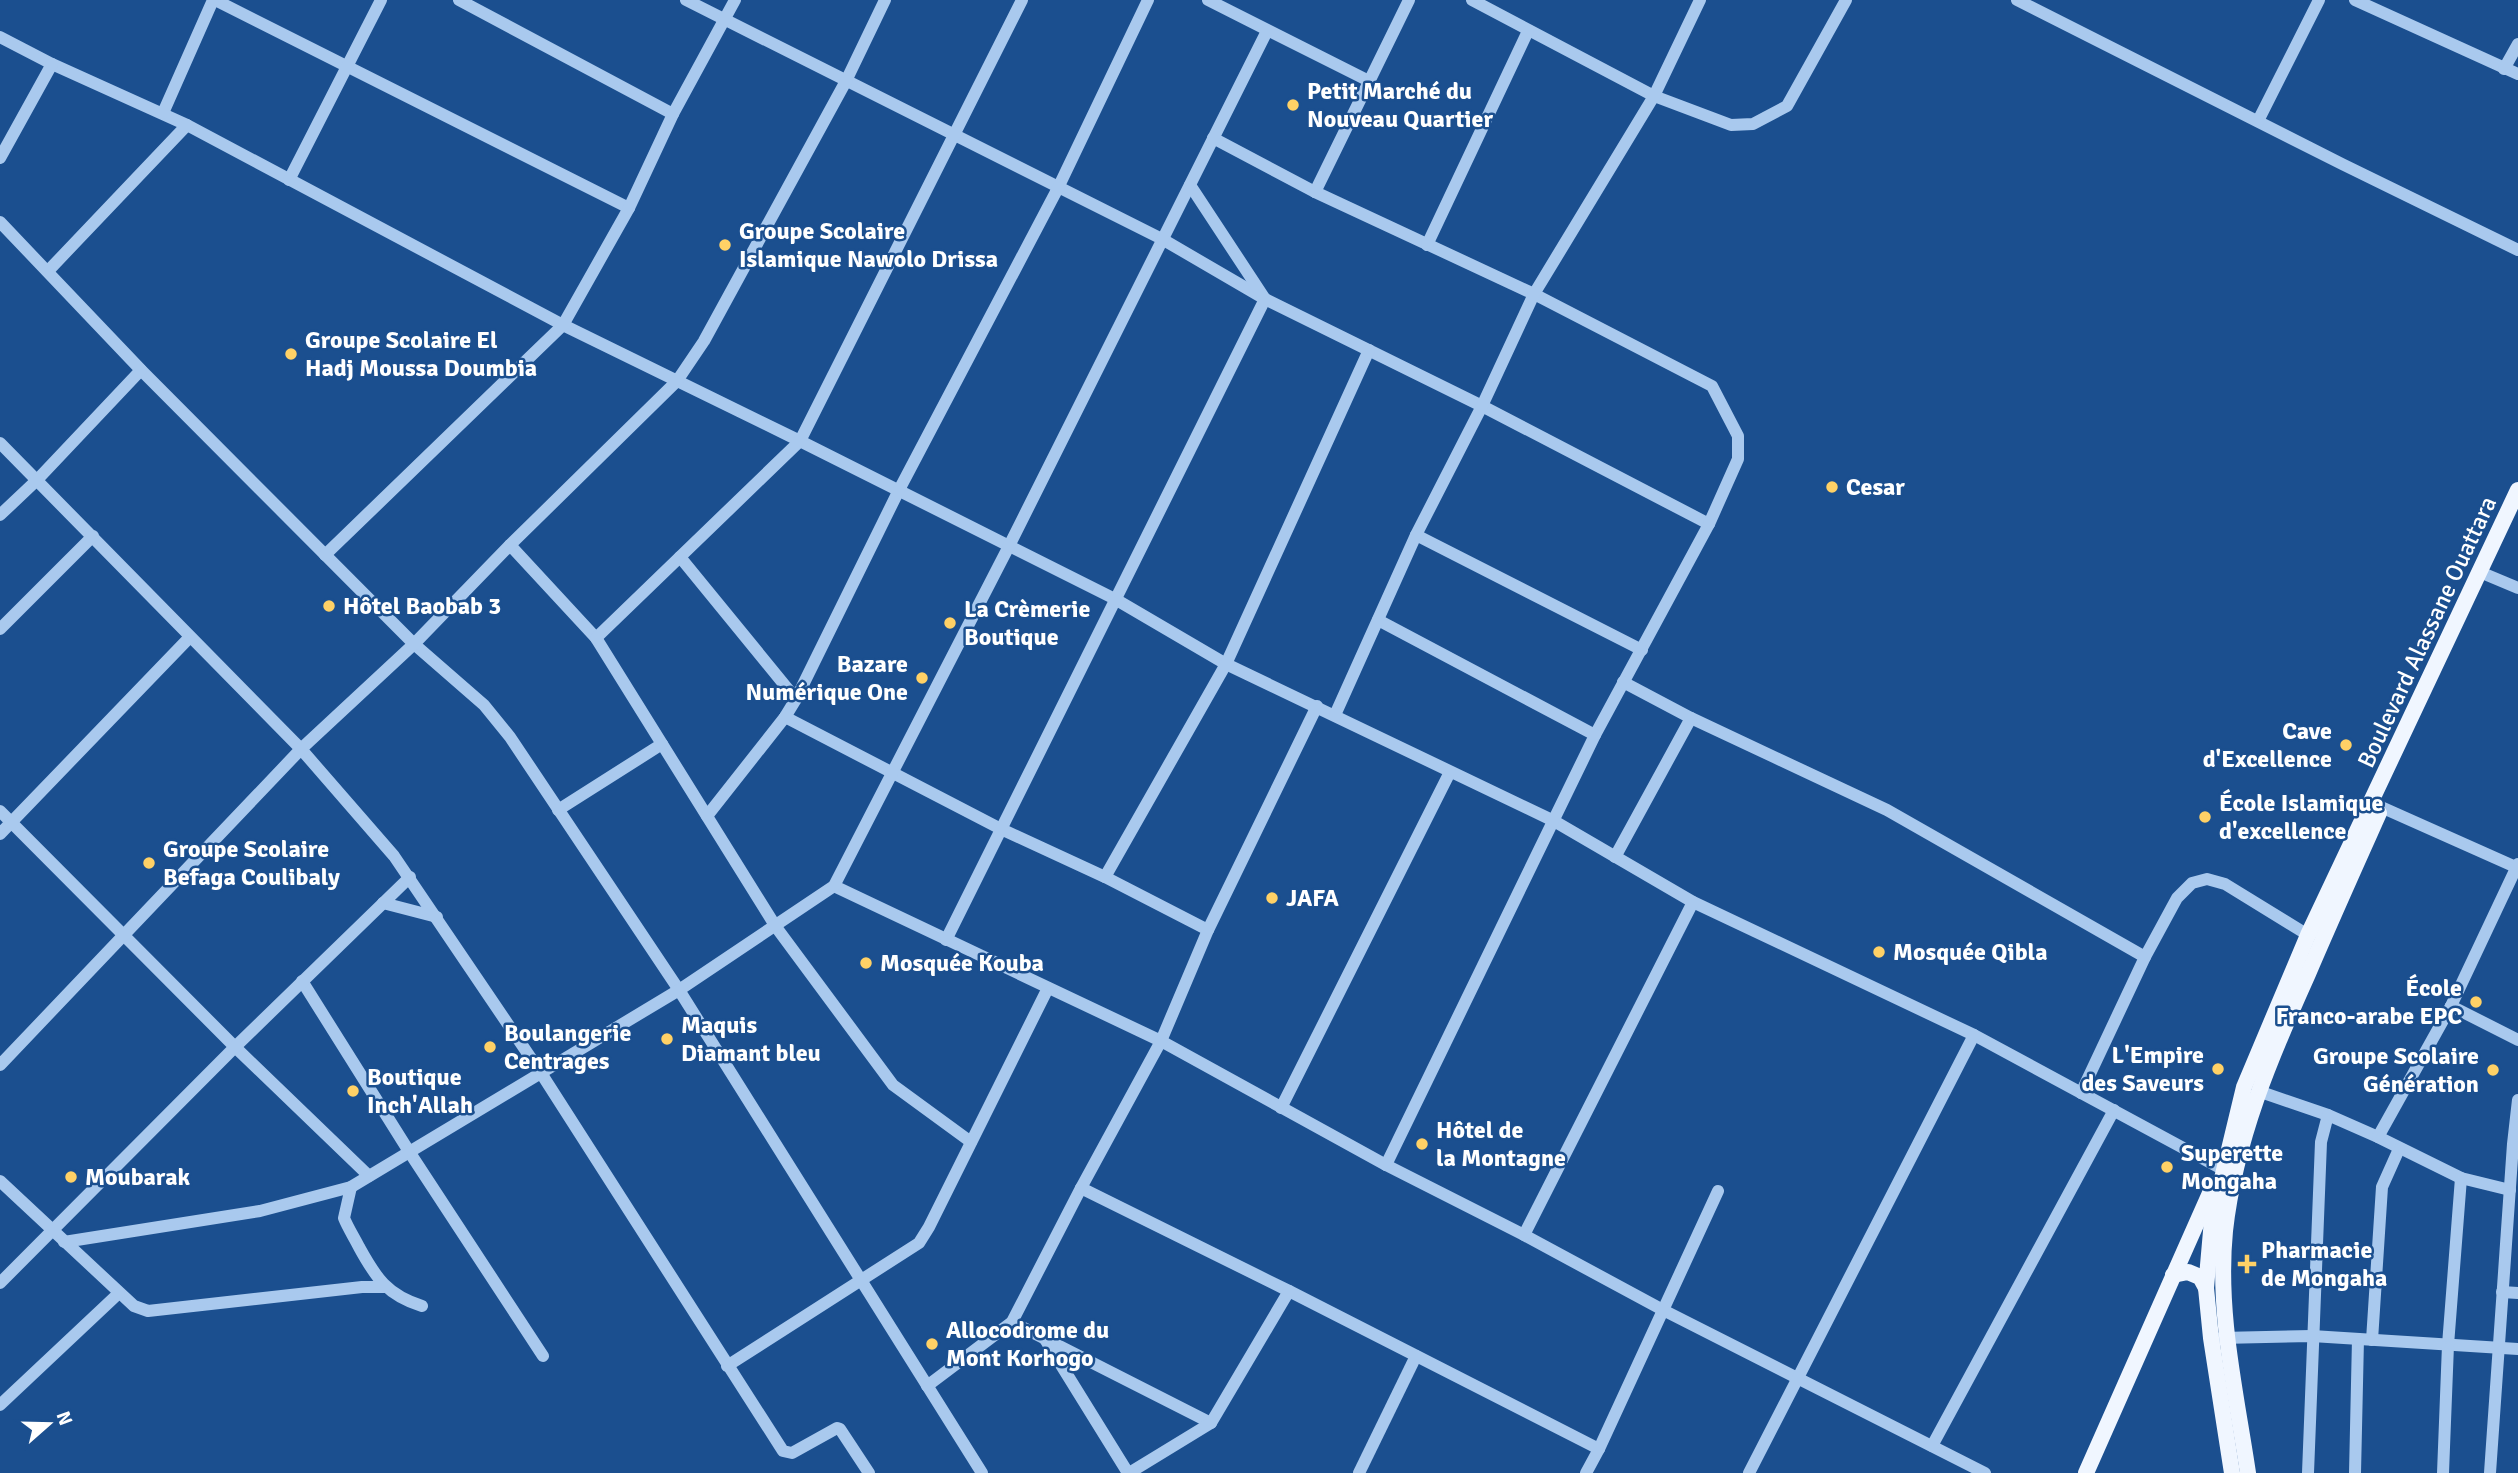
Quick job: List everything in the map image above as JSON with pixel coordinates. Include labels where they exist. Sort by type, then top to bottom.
[{"type":"main road","name":"Boulevard Alassane Ouattara","points":[[2248,1473],[2235,1387],[2218,1338],[2206,1288],[2212,1220],[2259,1091],[2377,805],[2518,489]]},
{"type":"main road","name":"Boulevard Alassane Ouattara","points":[[2232,1473],[2218,1338],[2230,1170],[2244,1087],[2308,935],[2377,805],[2518,505]]},
{"type":"main road","points":[[2086,1473],[2211,1187],[2230,1170]]},
{"type":"main road","points":[[2173,1275],[2188,1272],[2200,1276],[2206,1288]]},
{"type":"street","points":[[163,113],[214,0],[629,208]]},
{"type":"street","points":[[289,180],[381,0]]},
{"type":"street","points":[[459,0],[673,114]]},
{"type":"street","points":[[686,0],[1162,239],[1265,299],[1482,406],[1709,524]]},
{"type":"street","points":[[325,555],[562,325],[629,208],[673,114],[735,0]]},
{"type":"street","points":[[0,1065],[301,749],[414,644],[510,545],[677,381],[704,341],[846,81],[885,0]]},
{"type":"street","points":[[596,638],[800,441],[1022,0]]},
{"type":"street","points":[[707,816],[785,717],[796,699],[899,490],[1058,188],[1148,0]]},
{"type":"street","points":[[1208,0],[1369,81]]},
{"type":"street","points":[[1315,192],[1409,0]]},
{"type":"street","points":[[1472,0],[1654,96],[1731,125],[1753,124],[1787,106],[1846,0]]},
{"type":"street","points":[[1335,715],[1416,535],[1482,406],[1534,294],[1654,96],[1700,0]]},
{"type":"street","points":[[2017,0],[2518,250]]},
{"type":"street","points":[[2258,121],[2319,0]]},
{"type":"street","points":[[2355,0],[2518,74]]},
{"type":"street","points":[[64,1242],[260,1211],[351,1187],[680,990],[834,886],[1009,546],[1267,31]]},
{"type":"street","points":[[1427,245],[1528,31]]},
{"type":"street","points":[[0,37],[52,64],[187,125],[562,325],[1115,599],[1226,664],[1317,705],[1554,821],[1693,902],[1974,1035],[2230,1170]]},
{"type":"street","points":[[2504,69],[2518,44]]},
{"type":"street","points":[[0,158],[52,64]]},
{"type":"street","points":[[48,271],[187,125]]},
{"type":"street","points":[[1213,138],[1315,192],[1534,294],[1712,386],[1738,436],[1738,459],[1709,524],[1595,736],[1386,1165]]},
{"type":"street","points":[[1190,185],[1265,299]]},
{"type":"street","points":[[0,222],[141,370],[414,644],[484,705],[510,737],[680,990],[982,1473]]},
{"type":"street","points":[[946,940],[1265,299]]},
{"type":"street","points":[[1105,877],[1226,664],[1369,350]]},
{"type":"street","points":[[0,515],[37,480],[141,370]]},
{"type":"street","points":[[0,443],[301,749],[394,856],[541,1073],[783,1451],[792,1453],[836,1428],[840,1429],[869,1473]]},
{"type":"street","points":[[1416,535],[1642,650]]},
{"type":"street","points":[[0,629],[93,536]]},
{"type":"street","points":[[510,545],[596,638],[776,927],[893,1085],[971,1142]]},
{"type":"street","points":[[680,557],[796,699]]},
{"type":"street","points":[[2487,575],[2518,588]]},
{"type":"street","points":[[1378,620],[1595,736]]},
{"type":"street","points":[[0,834],[189,638]]},
{"type":"street","points":[[1623,682],[1690,718],[1887,810],[2145,957]]},
{"type":"street","points":[[927,1386],[1012,1322],[1161,1041],[1208,930],[1317,705]]},
{"type":"street","points":[[785,717],[1001,829],[1105,877],[1208,930]]},
{"type":"street","points":[[1615,857],[1690,718]]},
{"type":"street","points":[[558,810],[662,744]]},
{"type":"street","points":[[1281,1108],[1450,772]]},
{"type":"street","points":[[2377,805],[2518,867],[2451,1006],[2378,1137]]},
{"type":"street","points":[[0,811],[369,1177]]},
{"type":"street","points":[[0,1283],[235,1047],[410,877]]},
{"type":"street","points":[[2081,1093],[2145,957],[2177,898],[2192,883],[2207,879],[2225,884],[2308,935]]},
{"type":"street","points":[[834,886],[1161,1041],[1386,1165],[1663,1310],[1985,1473]]},
{"type":"street","points":[[1524,1235],[1693,902]]},
{"type":"street","points":[[383,903],[437,917]]},
{"type":"street","points":[[302,981],[410,1153],[543,1356]]},
{"type":"street","points":[[727,1366],[919,1244],[1048,988]]},
{"type":"street","points":[[2451,1006],[2518,1040]]},
{"type":"street","points":[[1749,1473],[1974,1035]]},
{"type":"street","points":[[2259,1091],[2328,1115],[2461,1178],[2510,1190]]},
{"type":"street","points":[[2490,1473],[2518,1100]]},
{"type":"street","points":[[1933,1446],[2114,1110]]},
{"type":"street","points":[[2308,1473],[2321,1142],[2328,1115]]},
{"type":"street","points":[[2355,1473],[2365,1339],[2382,1187],[2399,1149]]},
{"type":"street","points":[[2443,1473],[2448,1345],[2461,1178]]},
{"type":"street","points":[[0,1181],[134,1306],[156,1312],[196,1305],[362,1287],[385,1287]]},
{"type":"street","points":[[351,1187],[344,1218],[373,1272],[385,1287],[403,1300],[422,1306]]},
{"type":"street","points":[[1081,1188],[1599,1449]]},
{"type":"street","points":[[1586,1473],[1717,1191]]},
{"type":"street","points":[[1044,1338],[1128,1473],[1211,1423],[1289,1291]]},
{"type":"street","points":[[2502,1292],[2518,1293]]},
{"type":"street","points":[[0,1405],[119,1293]]},
{"type":"street","points":[[1012,1322],[1211,1423]]},
{"type":"street","points":[[2218,1338],[2312,1336],[2518,1349]]},
{"type":"street","points":[[1359,1473],[1416,1356]]},
{"type":"place","name":"Petit Marché du Nouveau Quartier","points":[[1293,105]]},
{"type":"place","name":"Groupe Scolaire Islamique Nawolo Drissa","points":[[725,245]]},
{"type":"place","name":"Groupe Scolaire El Hadj Moussa Doumbia","points":[[291,354]]},
{"type":"place","name":"Cesar","points":[[1832,487]]},
{"type":"place","name":"Hôtel Baobab 3","points":[[329,606]]},
{"type":"place","name":"La Crèmerie Boutique","points":[[950,623]]},
{"type":"place","name":"Bazare Numérique One","points":[[922,678]]},
{"type":"place","name":"Cave d'Excellence","points":[[2346,745]]},
{"type":"place","name":"École Islamique d'excellence","points":[[2205,817]]},
{"type":"place","name":"Groupe Scolaire Befaga Coulibaly","points":[[149,863]]},
{"type":"place","name":"JAFA","points":[[1272,898]]},
{"type":"place","name":"Mosquée Qibla","points":[[1879,952]]},
{"type":"place","name":"Mosquée Kouba","points":[[866,963]]},
{"type":"place","name":"École Franco-arabe EPC","points":[[2476,1002]]},
{"type":"place","name":"Maquis Diamant bleu","points":[[667,1039]]},
{"type":"place","name":"Boulangerie Centrages","points":[[490,1047]]},
{"type":"place","name":"L'Empire des Saveurs","points":[[2218,1069]]},
{"type":"place","name":"Groupe Scolaire Génération","points":[[2493,1070]]},
{"type":"place","name":"Boutique Inch'Allah","points":[[353,1091]]},
{"type":"place","name":"Hôtel de la Montagne","points":[[1422,1144]]},
{"type":"place","name":"Superette Mongaha","points":[[2167,1167]]},
{"type":"place","name":"Moubarak","points":[[71,1177]]},
{"type":"place","name":"Pharmacie de Mongaha","points":[[2247,1264]]},
{"type":"place","name":"Allocodrome du Mont Korhogo","points":[[932,1344]]}]
